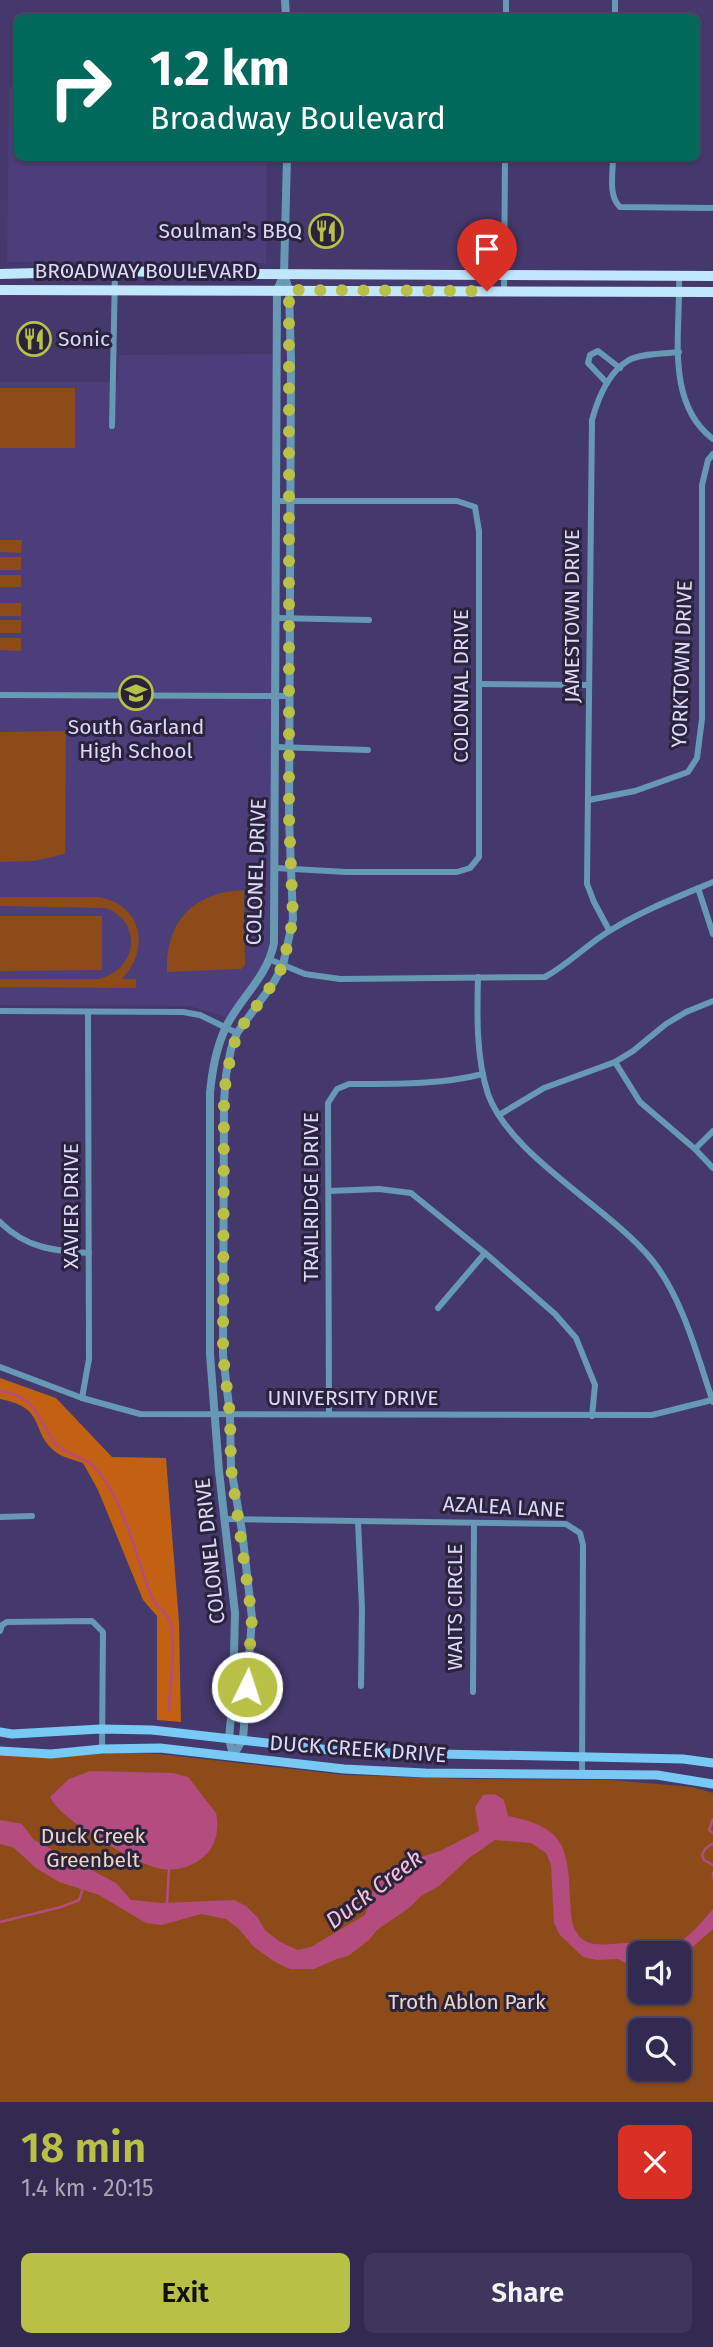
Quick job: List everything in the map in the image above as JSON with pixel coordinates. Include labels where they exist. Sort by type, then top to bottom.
[{"type":"main road","name":"BROADWAY BOULEVARD","points":[[0,274],[115,271],[713,276]]},
{"type":"main road","points":[[184,290],[185,273]]},
{"type":"main road","points":[[391,290],[392,275]]},
{"type":"main road","name":"BROADWAY BOULEVARD","points":[[0,290],[713,292]]},
{"type":"main road","name":"DUCK CREEK DRIVE","points":[[0,1732],[12,1734],[101,1729],[152,1730],[348,1752],[683,1759],[713,1763]]},
{"type":"main road","name":"DUCK CREEK DRIVE","points":[[0,1751],[51,1754],[102,1749],[160,1748],[344,1769],[425,1773],[657,1774],[713,1784]]},
{"type":"street","name":"COLONEL DRIVE","points":[[233,1756],[243,1739],[252,1618],[231,1468],[230,1415],[223,1355],[224,1102],[226,1076],[237,1033],[283,965],[293,919],[289,817],[289,290],[284,274],[287,161]]},
{"type":"street","points":[[504,291],[505,161]]},
{"type":"street","points":[[613,161],[612,196],[620,207],[713,208]]},
{"type":"street","points":[[113,426],[115,271]]},
{"type":"street","name":"COLONEL DRIVE","points":[[233,1756],[229,1738],[236,1626],[214,1415],[209,1321],[210,1093],[212,1067],[226,1027],[271,960],[274,943],[277,290],[284,274]]},
{"type":"street","points":[[679,276],[679,375],[682,392],[702,431],[713,439]]},
{"type":"street","points":[[607,383],[588,363],[590,355],[598,351],[620,368]]},
{"type":"street","name":"JAMESTOWN DRIVE","points":[[610,930],[587,884],[592,420],[597,399],[607,383],[630,359],[679,352]]},
{"type":"street","name":"YORKTOWN DRIVE","points":[[589,800],[635,791],[688,772],[697,758],[702,719],[702,485],[708,460],[713,454]]},
{"type":"street","name":"COLONIAL DRIVE","points":[[276,501],[457,501],[475,507],[479,531],[479,857],[470,868],[457,872],[346,872],[276,868]]},
{"type":"street","points":[[276,618],[369,620]]},
{"type":"street","points":[[479,684],[589,685]]},
{"type":"street","points":[[0,695],[290,696]]},
{"type":"street","points":[[276,747],[368,750]]},
{"type":"street","points":[[271,960],[305,974],[340,979],[545,977],[562,968],[589,944],[641,912],[713,882]]},
{"type":"street","points":[[698,888],[713,934]]},
{"type":"street","points":[[478,977],[477,1023],[483,1074],[499,1115],[521,1142],[635,1240],[654,1263],[683,1314],[713,1401]]},
{"type":"street","points":[[499,1115],[544,1088],[615,1062],[666,1024],[713,1001]]},
{"type":"street","points":[[0,1011],[183,1012],[200,1015],[237,1033]]},
{"type":"street","name":"XAVIER DRIVE","points":[[82,1398],[89,1359],[88,1012]]},
{"type":"street","points":[[615,1062],[640,1102],[713,1168]]},
{"type":"street","name":"TRAILRIDGE DRIVE","points":[[329,1414],[328,1102],[337,1089],[349,1084],[431,1083],[483,1074]]},
{"type":"street","points":[[695,1149],[713,1131]]},
{"type":"street","points":[[329,1191],[379,1189],[411,1193],[485,1253],[555,1314],[576,1338],[595,1385],[592,1416]]},
{"type":"street","points":[[0,1222],[28,1244],[48,1250],[89,1254]]},
{"type":"street","points":[[438,1308],[485,1253]]},
{"type":"street","name":"UNIVERSITY DRIVE","points":[[0,1367],[82,1398],[141,1414],[652,1415],[713,1401]]},
{"type":"street","points":[[0,1517],[32,1516]]},
{"type":"street","name":"AZALEA LANE","points":[[225,1519],[566,1524],[580,1533],[583,1545],[582,1774]]},
{"type":"street","points":[[358,1521],[362,1608],[361,1686]]},
{"type":"street","name":"WAITS CIRCLE","points":[[472,1692],[474,1523]]},
{"type":"street","points":[[0,1631],[2,1625],[7,1622],[92,1621],[101,1628],[102,1749]]},
{"type":"shaded area","points":[[9,87],[14,87],[14,161],[267,161],[266,263],[7,262]]},
{"type":"shaded area","name":"South Garland High School","points":[[273,354],[272,937],[267,961],[228,1018],[190,1006],[0,1005],[0,382],[118,382],[119,355]]},
{"type":"shaded area","points":[[0,1378],[56,1398],[112,1457],[166,1458],[179,1622],[181,1722],[157,1720],[157,1616],[143,1600],[98,1490],[83,1463],[60,1455],[48,1445],[32,1415],[25,1408],[0,1399]]},
{"type":"green space","points":[[0,388],[75,388],[75,448],[0,448]]},
{"type":"green space","points":[[0,540],[22,540],[21,553],[0,552]]},
{"type":"green space","points":[[0,557],[21,557],[21,570],[0,570]]},
{"type":"green space","points":[[0,575],[21,575],[21,587],[0,587]]},
{"type":"green space","points":[[0,603],[21,603],[21,616],[0,616]]},
{"type":"green space","points":[[0,620],[21,620],[21,633],[0,633]]},
{"type":"green space","points":[[0,638],[21,638],[21,651],[0,650]]},
{"type":"green space","points":[[66,731],[65,854],[34,861],[0,862],[0,732]]},
{"type":"green space","points":[[244,890],[245,965],[241,969],[167,972],[171,938],[186,913],[210,897]]},
{"type":"green space","points":[[0,897],[97,897],[124,908],[137,929],[139,941],[137,954],[122,979],[136,979],[136,988],[0,987],[0,979],[98,979],[121,967],[131,946],[126,924],[106,908],[0,906]]},
{"type":"green space","points":[[0,916],[102,916],[102,970],[0,971]]},
{"type":"green space","name":"Duck Creek Greenbelt","points":[[118,1752],[159,1754],[345,1775],[610,1780],[692,1787],[713,1793],[713,2102],[0,2102],[0,1754],[58,1757]]},
{"type":"water","points":[[90,1771],[173,1773],[188,1777],[216,1813],[217,1832],[210,1850],[193,1864],[179,1869],[157,1868],[131,1857],[81,1827],[56,1806],[50,1797],[69,1779]]},
{"type":"water","name":"Duck Creek","points":[[495,1794],[504,1800],[508,1816],[541,1826],[552,1833],[564,1852],[572,1923],[579,1937],[598,1944],[628,1943],[628,1964],[618,1959],[597,1960],[583,1957],[559,1934],[554,1923],[551,1865],[546,1853],[531,1843],[495,1840],[469,1858],[439,1886],[421,1896],[409,1908],[377,1930],[369,1940],[348,1956],[314,1969],[290,1969],[275,1962],[254,1947],[239,1929],[226,1919],[201,1914],[162,1925],[146,1923],[99,1895],[59,1882],[36,1868],[14,1848],[0,1844],[0,1820],[22,1824],[34,1840],[116,1883],[131,1900],[162,1903],[234,1900],[246,1906],[265,1930],[280,1942],[298,1950],[311,1947],[365,1915],[375,1884],[392,1866],[440,1851],[479,1831],[475,1807],[483,1795]]},
{"type":"water","points":[[713,1909],[713,1929],[691,1948],[691,1941],[680,1941],[699,1926]]},
{"type":"waterway","points":[[0,1391],[29,1403],[59,1447],[90,1463],[106,1482],[122,1512],[151,1595],[171,1624],[173,1650],[169,1711]]},
{"type":"waterway","points":[[713,1819],[709,1830],[713,1833]]},
{"type":"waterway","points":[[713,1843],[702,1855],[704,1860],[713,1865]]},
{"type":"waterway","points":[[167,1903],[169,1868]]},
{"type":"waterway","points":[[713,1873],[713,1878]]},
{"type":"waterway","points":[[0,1922],[79,1900],[83,1888]]},
{"type":"place","name":"Soulman's BBQ","points":[[326,231]]},
{"type":"place","name":"Sonic","points":[[34,339]]},
{"type":"place","name":"South Garland High School","points":[[136,693]]},
{"type":"route","points":[[247,1687],[252,1618],[242,1531],[231,1468],[230,1415],[223,1355],[224,1102],[231,1049],[237,1033],[283,965],[293,919],[289,817],[289,290],[487,291]]},
{"type":"park label","name":"Troth Ablon Park","points":[[467,2002]]}]
